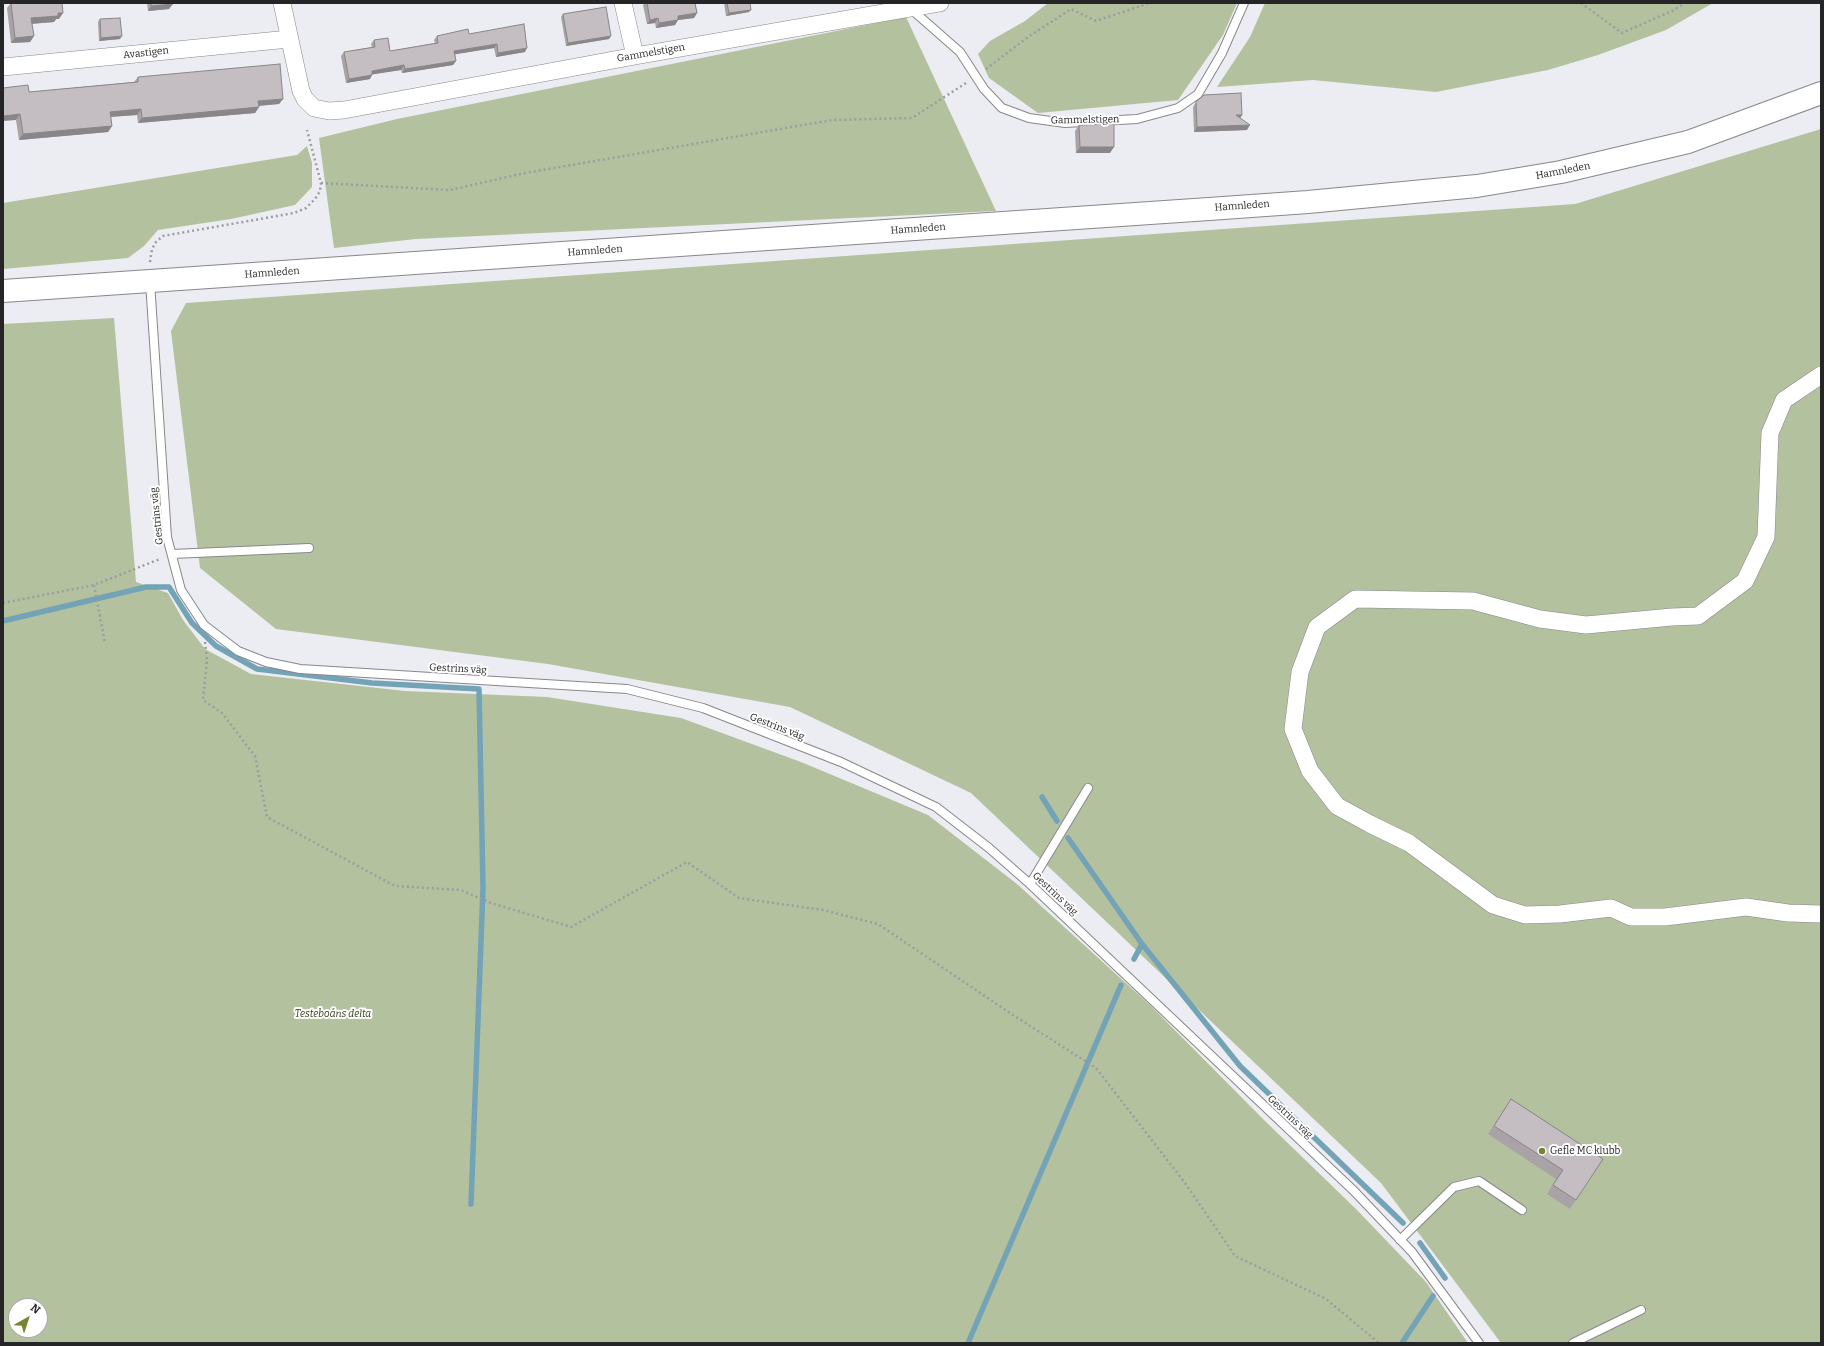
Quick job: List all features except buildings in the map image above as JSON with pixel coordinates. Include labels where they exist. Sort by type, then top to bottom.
[{"type":"main road","name":"Hamnleden","points":[[3,290],[1308,202],[1477,186],[1561,172],[1688,142],[1821,93]]},
{"type":"street","points":[[282,3],[289,39]]},
{"type":"street","points":[[623,3],[635,56]]},
{"type":"street","name":"Gammelstigen","points":[[289,39],[301,91],[305,99],[314,108],[329,111],[344,110],[635,56],[940,3]]},
{"type":"street","name":"Avastigen","points":[[3,67],[289,39]]},
{"type":"street","points":[[1821,375],[1784,400],[1770,433],[1766,537],[1745,581],[1698,616],[1586,625],[1540,619],[1473,601],[1355,599],[1317,627],[1300,672],[1293,729],[1310,771],[1337,806],[1409,843],[1493,905],[1525,915],[1560,914],[1611,908],[1631,917],[1665,917],[1746,907],[1788,913],[1821,914]]},
{"type":"lane","name":"Gammelstigen","points":[[911,9],[954,45],[966,60],[990,97],[1002,108],[1041,121],[1065,123],[1137,119],[1178,108],[1198,94],[1222,53],[1244,3]]},
{"type":"lane","name":"Gestrins väg","points":[[150,281],[167,537],[181,590],[204,625],[238,651],[266,662],[300,669],[627,689],[703,708],[841,762],[936,807],[989,848],[1030,884],[1354,1190],[1412,1252],[1479,1343]]},
{"type":"lane","points":[[172,554],[309,548]]},
{"type":"lane","points":[[1030,884],[1088,788]]},
{"type":"lane","points":[[1400,1240],[1454,1187],[1479,1181],[1522,1210]]},
{"type":"lane","points":[[1573,1343],[1641,1310]]},
{"type":"path","points":[[321,183],[450,190],[525,173],[832,120],[912,118],[976,77],[1028,37],[1071,9],[1096,21],[1150,3]]},
{"type":"path","points":[[1581,3],[1622,33],[1674,10],[1685,3]]},
{"type":"path","points":[[150,281],[152,249],[156,242],[163,236],[294,213],[306,208],[315,200],[320,191],[321,183],[307,130]]},
{"type":"path","points":[[3,603],[94,586],[172,554]]},
{"type":"path","points":[[94,586],[105,643]]},
{"type":"path","points":[[205,638],[207,660],[203,700],[222,714],[255,756],[267,817],[395,886],[461,890],[491,903],[571,927],[687,862],[739,898],[823,910],[878,924],[1013,1015],[1080,1056],[1096,1068],[1185,1183],[1235,1256],[1326,1299],[1379,1343]]},
{"type":"green space","points":[[1048,3],[1237,3],[1223,35],[1178,100],[1038,113],[989,78],[978,54],[990,41],[1025,21]]},
{"type":"green space","points":[[1265,3],[1713,3],[1666,30],[1598,55],[1548,70],[1436,92],[1313,80],[1217,87],[1250,37]]},
{"type":"green space","points":[[906,17],[996,211],[416,239],[334,248],[319,138],[397,119]]},
{"type":"green space","points":[[1821,129],[1821,1343],[1501,1343],[1381,1183],[971,793],[790,707],[548,664],[276,629],[200,568],[171,331],[186,303],[1575,204]]},
{"type":"green space","points":[[307,146],[312,163],[312,187],[295,205],[231,219],[158,230],[144,246],[128,258],[3,269],[3,203],[297,155]]},
{"type":"green space","name":"Testeboåns delta","points":[[114,318],[136,582],[168,593],[183,620],[205,649],[251,674],[405,691],[547,697],[681,718],[801,762],[928,815],[1017,884],[1150,1005],[1264,1120],[1357,1210],[1426,1282],[1468,1343],[3,1343],[3,324]]},
{"type":"waterway","points":[[3,621],[146,587],[169,587],[192,623],[216,646],[257,669],[372,683],[479,689],[483,888],[471,1204]]},
{"type":"waterway","points":[[1042,797],[1057,821]]},
{"type":"waterway","points":[[1068,838],[1142,944],[1240,1066],[1403,1223]]},
{"type":"waterway","points":[[1134,959],[1142,944]]},
{"type":"waterway","points":[[968,1343],[1121,985]]},
{"type":"waterway","points":[[1420,1243],[1445,1278]]},
{"type":"waterway","points":[[1402,1343],[1433,1296]]},
{"type":"place","name":"Gefle MC klubb","points":[[1542,1151]]}]
